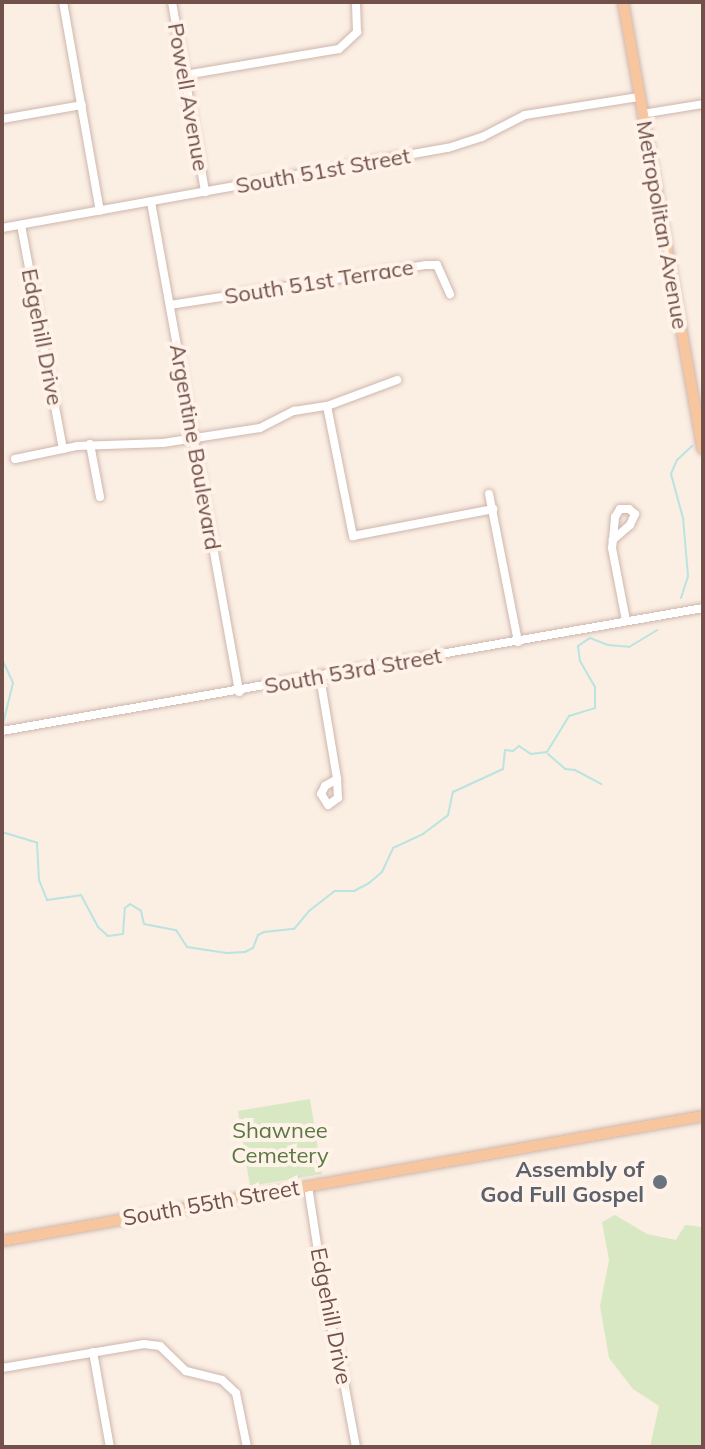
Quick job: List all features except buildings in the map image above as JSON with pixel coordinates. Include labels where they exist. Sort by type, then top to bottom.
[{"type":"main road","name":"Metropolitan Avenue","points":[[623,2],[703,449]]},
{"type":"main road","name":"South 55th Street","points":[[2,1241],[703,1116]]},
{"type":"street","points":[[63,2],[100,211]]},
{"type":"street","name":"Powell Avenue","points":[[172,2],[205,192]]},
{"type":"street","points":[[185,75],[339,49],[357,32],[356,2]]},
{"type":"street","name":"South 51st Street","points":[[2,228],[448,148],[482,137],[525,115],[639,97]]},
{"type":"street","points":[[642,114],[703,104]]},
{"type":"street","points":[[2,119],[82,105]]},
{"type":"street","name":"Argentine Boulevard","points":[[151,202],[239,692]]},
{"type":"street","name":"Edgehill Drive","points":[[21,225],[63,449]]},
{"type":"street","name":"South 51st Terrace","points":[[170,305],[425,265],[437,265],[450,294]]},
{"type":"street","points":[[15,459],[90,444],[144,445],[260,428],[294,411],[327,406],[397,380]]},
{"type":"street","points":[[327,406],[353,536],[493,509]]},
{"type":"street","points":[[90,444],[100,497]]},
{"type":"street","points":[[489,494],[518,642]]},
{"type":"street","points":[[613,540],[626,621]]},
{"type":"street","name":"South 53rd Street","points":[[2,731],[239,692],[703,608]]},
{"type":"street","points":[[320,677],[337,779]]},
{"type":"street","name":"Edgehill Drive","points":[[308,1186],[328,1317],[356,1447]]},
{"type":"street","points":[[2,1368],[150,1344],[160,1346],[186,1371],[222,1380],[236,1393],[247,1447]]},
{"type":"street","points":[[93,1352],[110,1447]]},
{"type":"green space","name":"Shawnee Cemetery","points":[[310,1099],[322,1174],[250,1186],[238,1111]]},
{"type":"green space","points":[[615,1215],[647,1234],[676,1240],[685,1225],[703,1227],[703,1447],[650,1447],[659,1406],[633,1389],[609,1358],[600,1306],[609,1260],[602,1222]]},
{"type":"waterway","points":[[681,598],[688,576],[683,518],[671,474],[677,460],[692,446]]},
{"type":"waterway","points":[[2,629],[2,637]]},
{"type":"waterway","points":[[2,832],[37,843],[39,880],[47,900],[81,895],[98,927],[108,936],[123,934],[125,908],[130,904],[141,911],[144,924],[176,930],[187,947],[227,953],[245,952],[253,948],[258,935],[264,932],[294,929],[309,911],[335,891],[354,891],[369,883],[382,872],[393,848],[423,834],[448,815],[453,792],[503,769],[505,750],[513,751],[519,746],[531,754],[547,752],[569,716],[595,708],[595,687],[580,661],[578,646],[590,638],[608,645],[629,647],[657,630]]},
{"type":"waterway","points":[[2,659],[13,683],[3,724]]},
{"type":"waterway","points":[[548,754],[565,769],[575,770],[601,784]]},
{"type":"place","name":"Assembly of God Full Gospel","points":[[660,1182]]}]
